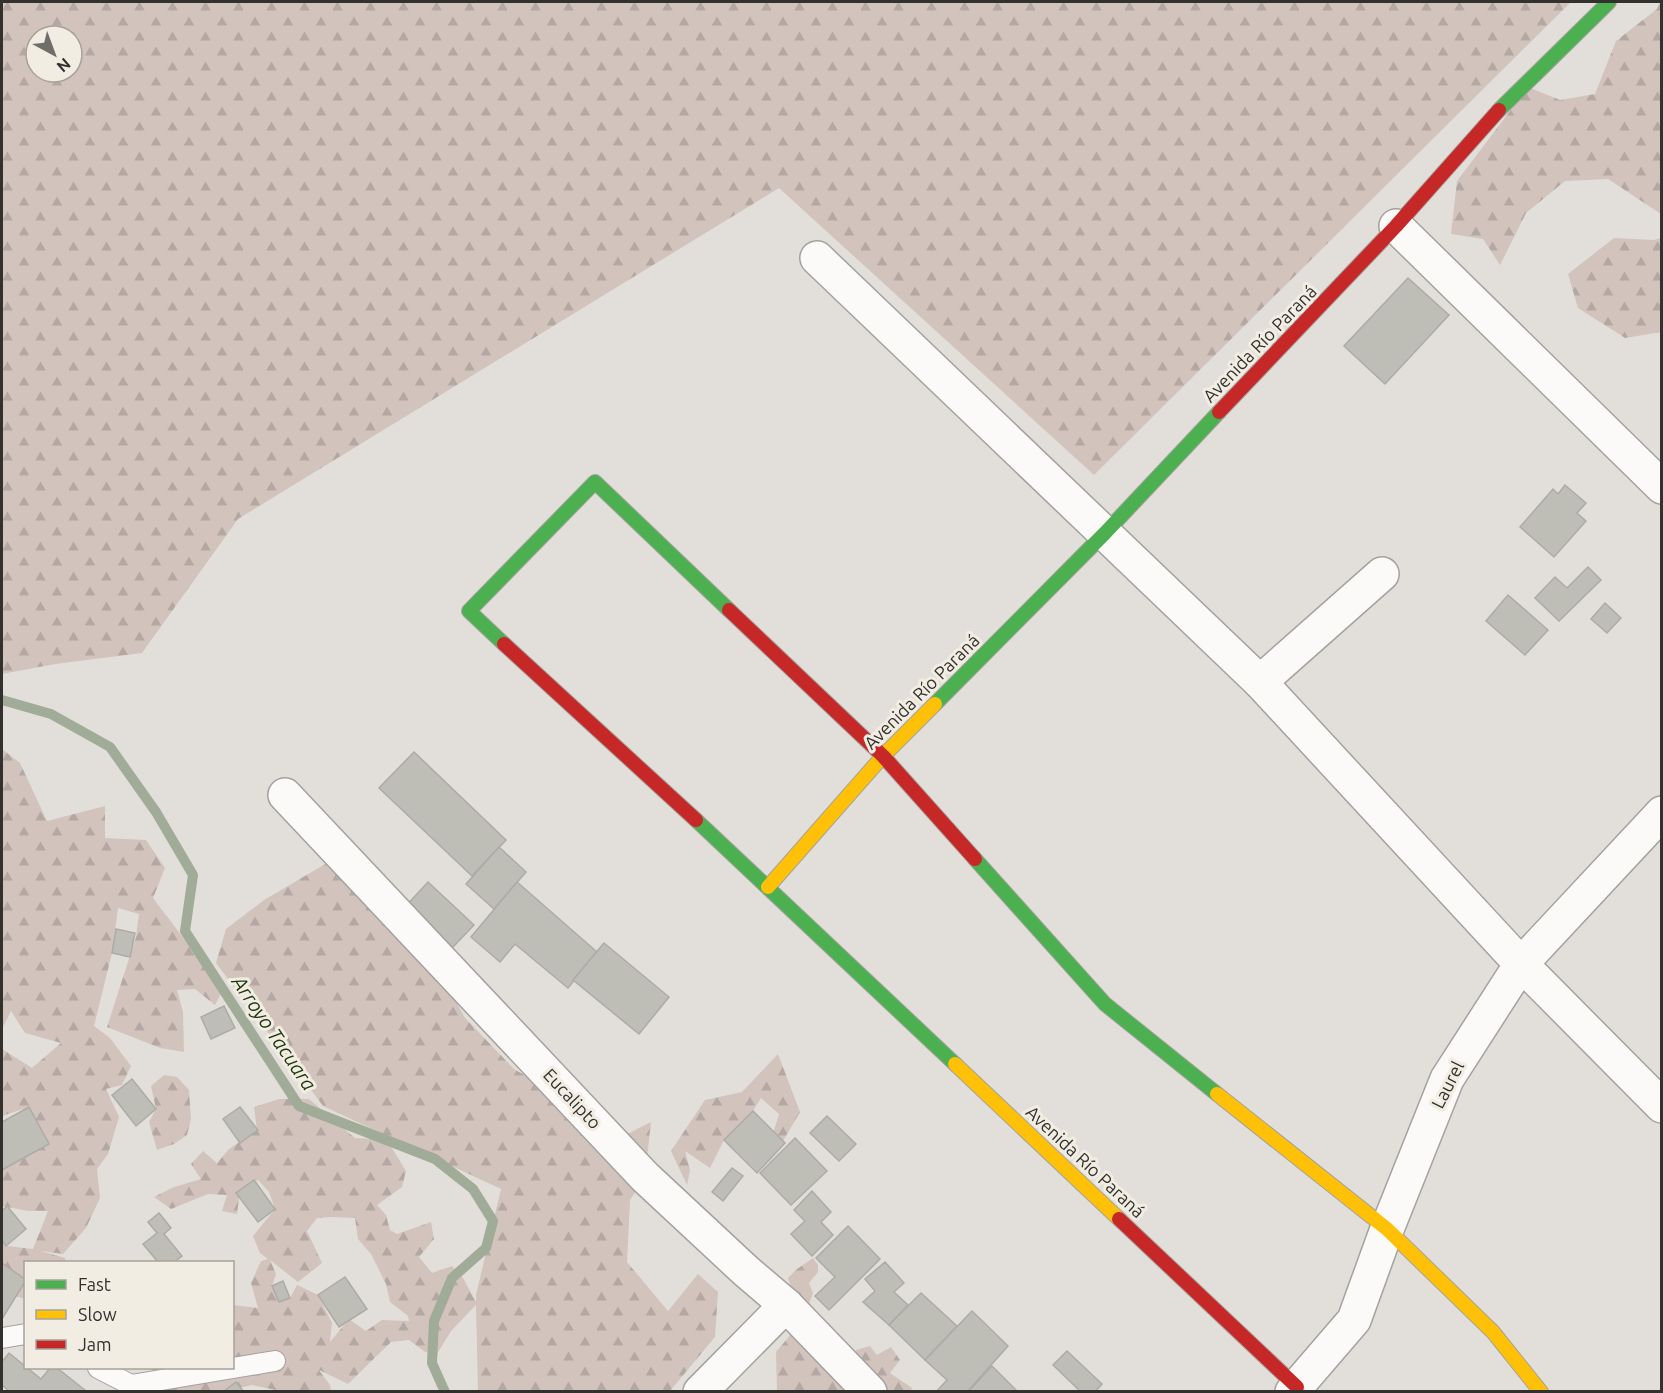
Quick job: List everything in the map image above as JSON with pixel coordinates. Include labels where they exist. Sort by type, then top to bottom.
[{"type":"street","name":"Avenida Río Paraná","points":[[1295,1389],[768,887],[883,756],[1105,533],[1396,226],[1487,122],[1609,2]]},
{"type":"street","points":[[1396,226],[1662,487]]},
{"type":"street","points":[[817,258],[1260,682],[1521,964],[1662,1106]]},
{"type":"street","points":[[768,887],[469,611],[595,482],[883,756],[1106,1004],[1387,1229],[1493,1332],[1541,1392]]},
{"type":"street","points":[[1260,682],[1382,574]]},
{"type":"street","name":"Eucalipto","points":[[285,795],[645,1177],[786,1305],[870,1392]]},
{"type":"street","name":"Laurel","points":[[1295,1389],[1354,1320],[1387,1229],[1447,1079],[1521,964],[1662,813]]},
{"type":"street","points":[[700,1392],[786,1305]]},
{"type":"lane","points":[[2,1338],[24,1334]]},
{"type":"lane","points":[[234,1368],[275,1361]]},
{"type":"lane","points":[[100,1369],[130,1385],[227,1369]]},
{"type":"green space","points":[[2,2],[1571,2],[1094,475],[779,188],[238,519],[142,653],[55,664],[2,674]]},
{"type":"green space","points":[[1660,2],[1661,214],[1608,179],[1565,181],[1526,213],[1500,265],[1483,239],[1451,234],[1457,181],[1528,87],[1560,100],[1595,94],[1616,41],[1657,9]]},
{"type":"green space","points":[[1614,238],[1654,240],[1661,238],[1661,332],[1625,338],[1578,308],[1568,274]]},
{"type":"green space","points":[[2,749],[20,763],[47,821],[105,806],[105,838],[146,840],[165,868],[153,898],[223,990],[215,1005],[195,989],[177,990],[183,1012],[184,1052],[160,1048],[107,1027],[136,937],[139,914],[118,908],[112,953],[94,1026],[110,1038],[131,1066],[122,1085],[106,1089],[119,1117],[108,1154],[97,1169],[100,1198],[86,1228],[63,1254],[41,1251],[65,1258],[66,1261],[24,1261],[24,1299],[4,1293],[2,1240],[7,1246],[33,1249],[48,1211],[28,1211],[2,1206],[2,1170],[49,1144],[29,1107],[2,1116],[2,1049],[32,1068],[61,1043],[25,1033],[11,1011],[2,1029]]},
{"type":"green space","points":[[339,856],[371,880],[384,926],[439,971],[465,1018],[514,1069],[555,1093],[596,1150],[651,1122],[645,1177],[630,1200],[627,1262],[668,1311],[698,1274],[718,1292],[715,1337],[670,1391],[478,1391],[476,1305],[451,1331],[437,1354],[425,1352],[409,1340],[391,1342],[348,1384],[319,1370],[330,1385],[331,1391],[280,1391],[252,1385],[226,1391],[159,1391],[151,1380],[152,1369],[234,1369],[234,1305],[258,1308],[251,1283],[261,1261],[268,1259],[260,1253],[253,1236],[275,1209],[269,1192],[258,1180],[240,1191],[237,1214],[222,1211],[227,1195],[208,1194],[171,1209],[154,1197],[174,1187],[201,1179],[191,1164],[203,1151],[217,1163],[229,1149],[257,1130],[254,1107],[279,1099],[309,1099],[355,1138],[387,1140],[406,1171],[402,1187],[377,1205],[386,1215],[390,1230],[397,1234],[431,1222],[434,1239],[419,1257],[432,1273],[452,1266],[463,1278],[476,1302],[501,1189],[323,1106],[216,963],[226,929],[264,900]],"holes":[[[317,1218],[355,1218],[358,1239],[371,1254],[386,1284],[390,1302],[408,1316],[409,1321],[382,1320],[366,1331],[349,1319],[330,1342],[332,1323],[318,1295],[297,1285],[290,1298],[279,1302],[272,1286],[276,1274],[270,1260],[298,1282],[322,1263],[307,1231]]]},
{"type":"green space","points":[[778,1054],[800,1112],[783,1141],[770,1143],[779,1114],[761,1098],[753,1111],[724,1140],[710,1168],[685,1151],[690,1170],[687,1185],[671,1151],[705,1100],[742,1092]]},
{"type":"green space","points":[[164,1075],[177,1077],[189,1090],[191,1119],[187,1135],[174,1144],[157,1150],[149,1122],[156,1109],[151,1086]]},
{"type":"green space","points":[[813,1258],[818,1265],[818,1272],[809,1283],[813,1293],[808,1307],[795,1299],[788,1278]]},
{"type":"green space","points":[[792,1333],[848,1382],[846,1391],[777,1391],[776,1352]]},
{"type":"green space","points":[[870,1346],[877,1355],[891,1347],[900,1360],[890,1373],[912,1388],[911,1391],[887,1391],[872,1378],[859,1360],[856,1350]]},
{"type":"building","points":[[1408,278],[1449,315],[1385,384],[1344,346]]},
{"type":"building","points":[[1565,485],[1586,503],[1577,513],[1586,521],[1554,557],[1520,527],[1553,489],[1558,494]]},
{"type":"building","points":[[1588,567],[1601,580],[1559,621],[1535,598],[1555,577],[1567,588]]},
{"type":"building","points":[[1508,595],[1548,630],[1525,655],[1486,621]]},
{"type":"building","points":[[1605,603],[1621,618],[1607,633],[1591,619]]},
{"type":"building","points":[[414,752],[506,840],[472,876],[379,788]]},
{"type":"building","points":[[499,847],[526,872],[494,909],[466,884]]},
{"type":"building","points":[[428,882],[474,925],[451,949],[405,907]]},
{"type":"building","points":[[517,882],[597,952],[568,988],[515,944],[500,962],[471,937]]},
{"type":"building","points":[[116,929],[135,933],[130,957],[112,953]]},
{"type":"building","points":[[604,943],[669,997],[639,1034],[573,980]]},
{"type":"building","points":[[224,1006],[235,1028],[211,1039],[201,1017]]},
{"type":"building","points":[[132,1079],[156,1109],[136,1126],[112,1095]]},
{"type":"building","points":[[29,1107],[49,1144],[2,1170],[2,1122]]},
{"type":"building","points":[[240,1107],[258,1130],[240,1143],[223,1119]]},
{"type":"building","points":[[753,1111],[785,1143],[757,1173],[724,1140]]},
{"type":"building","points":[[827,1116],[856,1144],[839,1161],[810,1133]]},
{"type":"building","points":[[795,1138],[827,1171],[791,1205],[760,1173]]},
{"type":"building","points":[[732,1168],[743,1176],[723,1201],[712,1192]]},
{"type":"building","points":[[254,1180],[275,1209],[258,1222],[236,1193]]},
{"type":"building","points":[[812,1191],[831,1212],[821,1222],[833,1235],[812,1256],[791,1234],[805,1221],[794,1210]]},
{"type":"building","points":[[7,1206],[26,1229],[6,1246],[2,1240],[2,1211]]},
{"type":"building","points":[[159,1213],[171,1228],[164,1234],[182,1256],[175,1261],[157,1261],[143,1244],[157,1233],[148,1222]]},
{"type":"building","points":[[848,1226],[880,1259],[829,1310],[815,1296],[835,1277],[816,1258]]},
{"type":"building","points":[[885,1262],[904,1283],[894,1292],[908,1305],[889,1325],[863,1302],[875,1291],[865,1279]]},
{"type":"building","points":[[2,1263],[24,1279],[24,1283],[2,1319]]},
{"type":"building","points":[[345,1277],[367,1309],[339,1327],[318,1295]]},
{"type":"building","points":[[283,1281],[290,1298],[279,1302],[272,1286]]},
{"type":"building","points":[[921,1293],[957,1326],[925,1360],[889,1325]]},
{"type":"building","points":[[972,1311],[1008,1346],[967,1392],[936,1392],[947,1380],[925,1360]]},
{"type":"building","points":[[1067,1351],[1102,1384],[1095,1392],[1081,1392],[1053,1365]]},
{"type":"building","points":[[9,1353],[24,1365],[24,1369],[29,1369],[41,1379],[49,1369],[58,1369],[86,1391],[10,1392],[2,1385],[2,1362]]},
{"type":"building","points":[[992,1366],[1018,1392],[968,1392]]},
{"type":"building","points":[[236,1382],[244,1392],[223,1392]]},
{"type":"waterway","name":"Arroyo Tacuara","points":[[2,700],[51,714],[110,747],[156,812],[193,875],[185,931],[299,1106],[435,1159],[473,1189],[493,1221],[486,1248],[452,1278],[434,1321],[432,1363],[445,1392]]},
{"type":"traffic: fast","points":[[1499,110],[1609,2]]},
{"type":"traffic: fast","points":[[935,704],[1105,533],[1219,412]]},
{"type":"traffic: fast","points":[[504,644],[469,611],[595,482],[729,610]]},
{"type":"traffic: fast","points":[[696,820],[955,1064]]},
{"type":"traffic: fast","points":[[975,859],[1105,1004],[1217,1094]]},
{"type":"traffic: slow","points":[[768,887],[883,756],[935,704]]},
{"type":"traffic: slow","points":[[955,1064],[1119,1219]]},
{"type":"traffic: slow","points":[[1217,1094],[1387,1229],[1493,1332],[1541,1392]]},
{"type":"traffic: jam","points":[[1219,412],[1396,226],[1499,110]]},
{"type":"traffic: jam","points":[[729,610],[883,756],[975,859]]},
{"type":"traffic: jam","points":[[504,644],[696,820]]},
{"type":"traffic: jam","points":[[1119,1219],[1297,1387]]}]
